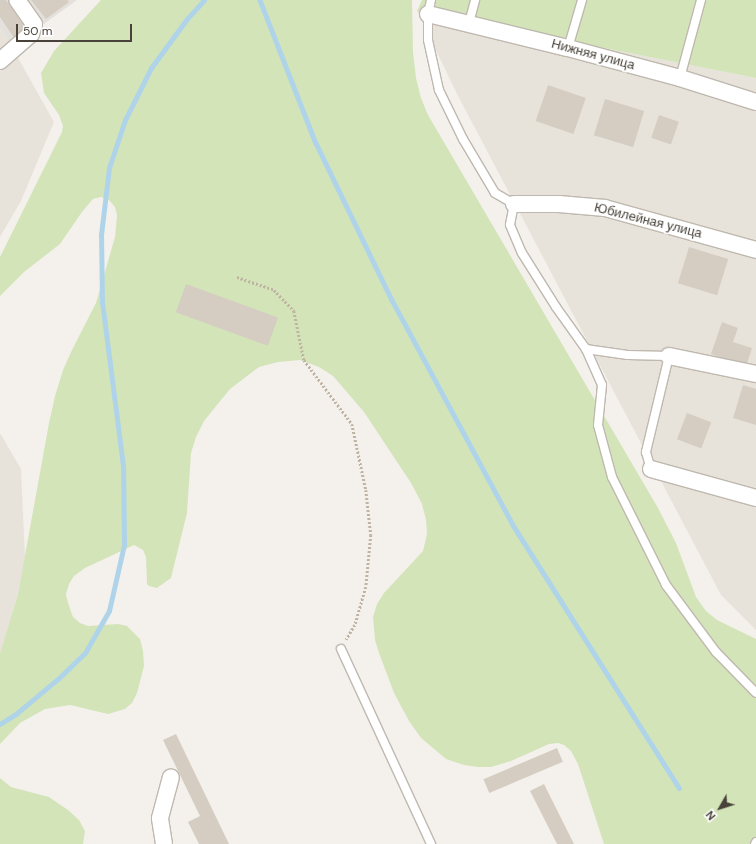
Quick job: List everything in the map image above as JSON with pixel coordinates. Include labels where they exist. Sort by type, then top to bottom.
[{"type":"street","points":[[0,61],[31,34],[34,24],[17,0]]},
{"type":"street","name":"Нижняя улица","points":[[430,7],[469,23],[680,78],[756,102]]},
{"type":"street","name":"Юбилейная улица","points":[[514,204],[559,204],[605,208],[756,250]]},
{"type":"street","points":[[669,356],[756,374]]},
{"type":"street","points":[[651,468],[756,498]]},
{"type":"street","points":[[164,844],[160,818],[171,777]]},
{"type":"lane","points":[[469,23],[475,0]]},
{"type":"lane","points":[[568,48],[582,0]]},
{"type":"lane","points":[[680,78],[701,0]]},
{"type":"lane","points":[[430,7],[428,40],[439,90],[463,139],[495,193],[514,204],[510,225],[522,254],[556,308],[586,349],[602,385],[598,425],[616,485],[666,585],[716,652],[756,693]]},
{"type":"lane","points":[[586,349],[628,355],[669,356],[646,452],[651,468]]},
{"type":"lane","points":[[341,649],[431,844]]},
{"type":"path","points":[[237,277],[274,290],[294,311],[304,360],[352,424],[366,490],[371,535],[366,587],[355,625],[341,649]]},
{"type":"shaded area","points":[[0,0],[77,0],[12,47],[0,29]]},
{"type":"shaded area","points":[[417,11],[756,78],[756,630],[721,595],[457,94]]},
{"type":"shaded area","points":[[0,29],[12,47],[54,122],[21,201],[0,237]]},
{"type":"shaded area","points":[[0,433],[21,469],[25,557],[18,594],[0,653]]},
{"type":"green space","points":[[101,0],[412,0],[413,52],[416,78],[421,98],[428,115],[658,508],[676,543],[696,597],[706,611],[717,620],[756,639],[756,844],[604,844],[578,764],[571,751],[564,745],[558,743],[549,744],[511,761],[491,767],[478,767],[464,765],[446,759],[421,738],[409,721],[394,693],[375,640],[373,617],[377,604],[384,593],[423,551],[427,534],[426,520],[422,504],[411,483],[364,412],[333,376],[319,367],[300,360],[278,362],[259,367],[230,389],[204,421],[196,437],[191,453],[187,513],[171,578],[157,588],[149,586],[147,584],[146,557],[143,550],[134,545],[85,568],[74,576],[69,584],[66,594],[68,603],[73,617],[80,623],[88,626],[118,624],[127,626],[140,639],[143,651],[144,666],[137,693],[132,703],[125,709],[108,714],[70,705],[45,709],[20,723],[0,744],[0,653],[18,594],[49,423],[63,370],[96,303],[115,237],[117,215],[115,207],[109,200],[101,197],[93,199],[60,244],[24,272],[0,296],[0,257],[62,132],[63,126],[59,115],[44,93],[41,73],[54,51]]},
{"type":"green space","points":[[422,0],[756,0],[756,78],[417,11]]},
{"type":"green space","points":[[0,778],[11,787],[49,797],[68,810],[79,820],[85,831],[83,844],[0,844]]},
{"type":"building","points":[[0,0],[6,0],[26,29],[14,38],[0,17]]},
{"type":"building","points":[[31,0],[67,0],[69,2],[46,19]]},
{"type":"building","points":[[548,85],[586,98],[573,134],[536,121]]},
{"type":"building","points":[[605,99],[644,111],[633,147],[594,135]]},
{"type":"building","points":[[659,115],[679,122],[671,145],[651,138]]},
{"type":"building","points":[[689,247],[728,259],[717,295],[678,283]]},
{"type":"building","points":[[186,284],[278,318],[268,346],[176,312]]},
{"type":"building","points":[[722,322],[738,328],[733,342],[752,348],[746,367],[711,354]]},
{"type":"building","points":[[743,385],[756,389],[756,425],[733,418]]},
{"type":"building","points":[[687,413],[711,422],[701,448],[677,439]]},
{"type":"building","points":[[176,734],[229,844],[199,844],[188,822],[200,816],[163,740]]},
{"type":"building","points":[[557,748],[563,762],[489,793],[483,779]]},
{"type":"building","points":[[544,784],[574,844],[557,844],[530,791]]},
{"type":"waterway","points":[[0,724],[16,714],[59,678],[85,653],[109,611],[124,545],[123,466],[102,303],[101,235],[109,168],[125,120],[151,68],[187,19],[204,0]]},
{"type":"waterway","points":[[260,0],[315,141],[392,300],[513,525],[679,788]]}]
